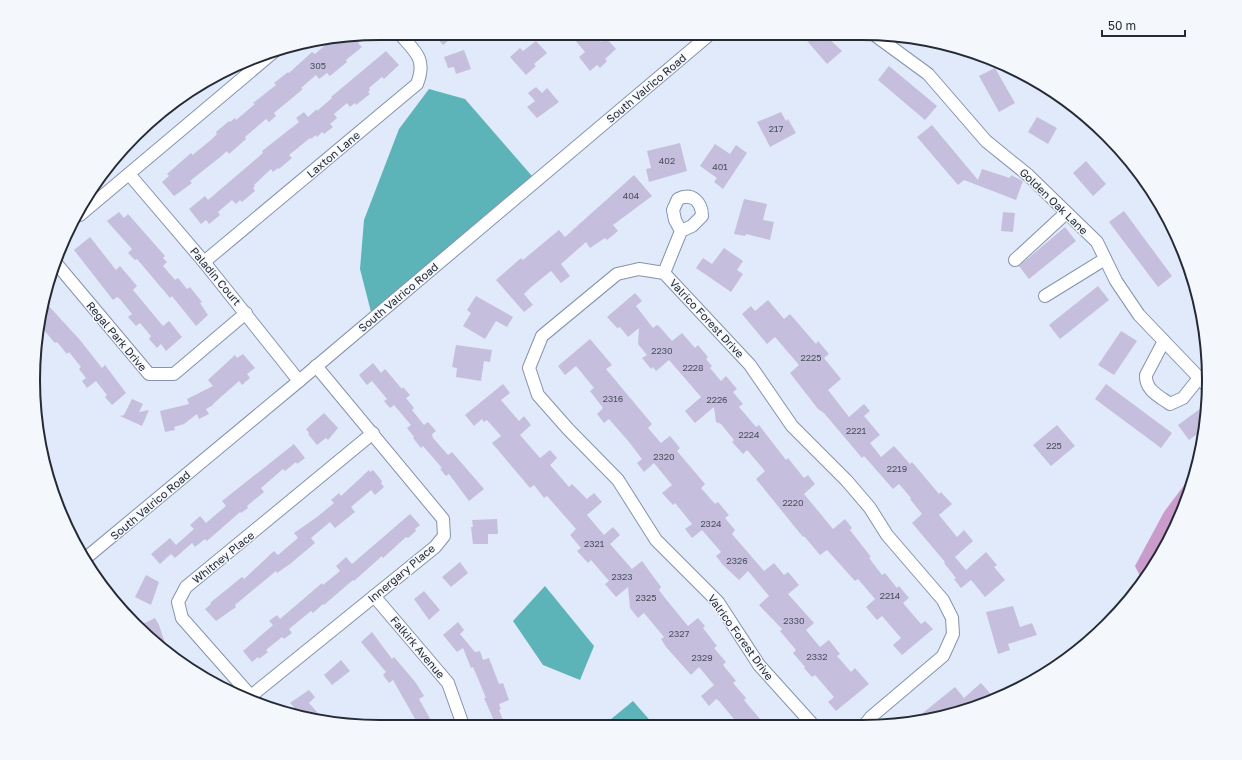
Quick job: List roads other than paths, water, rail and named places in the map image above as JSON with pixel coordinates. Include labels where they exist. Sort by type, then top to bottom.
[{"type":"street","name":"Laxton Lane","points":[[204,262],[417,84],[422,70],[419,57],[405,40]]},
{"type":"street","name":"South Valrico Road","points":[[89,556],[300,381],[703,40]]},
{"type":"street","name":"Golden Oak Lane","points":[[883,41],[928,74],[986,141],[1028,175],[1097,242],[1116,281],[1139,316],[1202,380]]},
{"type":"street","points":[[85,212],[263,61]]},
{"type":"street","name":"Paladin Court","points":[[129,174],[204,262],[300,381]]},
{"type":"street","points":[[1015,260],[1066,213]]},
{"type":"street","points":[[664,273],[682,230]]},
{"type":"street","points":[[1045,296],[1105,260]]},
{"type":"street","name":"Regal Park Drive","points":[[59,267],[149,374],[174,374],[246,314]]},
{"type":"street","name":"Valrico Forest Drive","points":[[809,720],[759,665],[718,602],[656,540],[618,480],[568,429],[538,395],[529,368],[542,336],[617,274],[639,269],[664,273],[750,365],[792,426],[851,486],[870,508],[887,534],[943,600],[952,618],[953,634],[943,656],[869,720]]},
{"type":"street","points":[[1164,341],[1146,375],[1145,382],[1148,388],[1170,404],[1183,398],[1202,384]]},
{"type":"street","name":"Innergary Place","points":[[256,696],[374,596],[435,547],[444,536],[443,519],[316,366]]},
{"type":"street","name":"Whitney Place","points":[[243,691],[182,618],[178,602],[186,587],[373,433]]},
{"type":"street","name":"Falkirk Avenue","points":[[374,596],[448,683],[460,720]]}]
